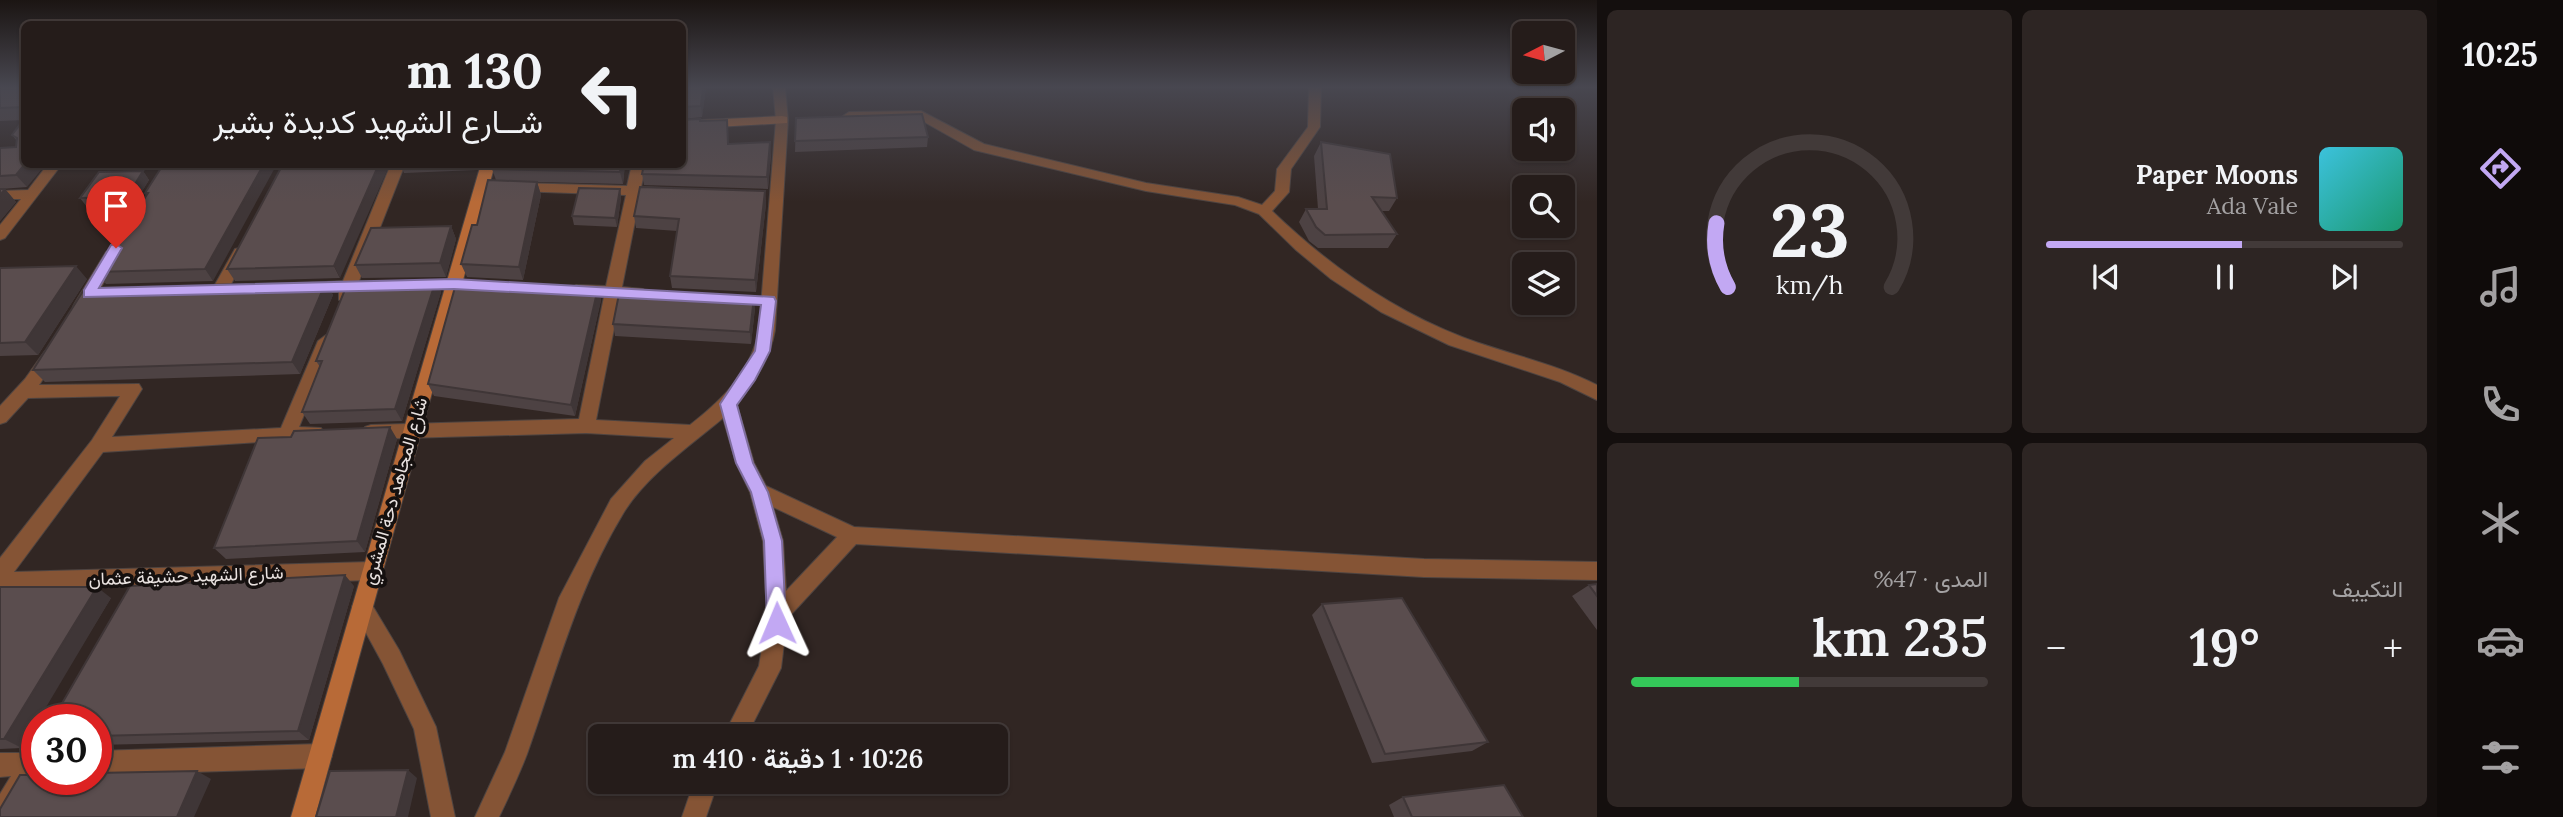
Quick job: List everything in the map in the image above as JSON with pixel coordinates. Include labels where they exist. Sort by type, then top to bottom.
[{"type":"street","points":[[487,817],[515,755],[566,605],[618,505],[652,466],[697,432],[728,404],[763,351],[762,300],[770,196],[787,125]]},
{"type":"street","points":[[937,125],[979,147],[1146,187],[1238,201],[1264,211],[1301,247],[1387,308],[1455,341],[1566,377],[1597,393]]},
{"type":"street","points":[[1264,211],[1282,192],[1284,169],[1314,125]]},
{"type":"street","points":[[0,235],[53,168]]},
{"type":"street","points":[[287,434],[396,168]]},
{"type":"street","name":"شارع المجاهد دحة المشري","points":[[303,817],[487,168]]},
{"type":"street","points":[[586,426],[638,168]]},
{"type":"street","points":[[482,186],[673,192]]},
{"type":"street","points":[[0,195],[34,194]]},
{"type":"street","points":[[220,290],[244,244]]},
{"type":"street","points":[[75,316],[96,293],[96,269],[117,246]]},
{"type":"street","points":[[285,288],[388,286]]},
{"type":"street","points":[[559,289],[664,295]]},
{"type":"street","points":[[4,410],[24,393],[61,339]]},
{"type":"street","points":[[0,574],[98,445],[132,388],[24,393]]},
{"type":"street","points":[[728,404],[745,463],[759,492],[773,541],[777,615],[770,668],[741,724]]},
{"type":"street","points":[[98,445],[287,434],[586,426],[697,432]]},
{"type":"street","points":[[759,492],[852,535],[1424,568],[1597,571]]},
{"type":"street","points":[[777,615],[852,535]]},
{"type":"street","name":"شارع الشهيد حشيفة عثمان","points":[[0,581],[371,570]]},
{"type":"street","points":[[125,601],[139,578]]},
{"type":"street","points":[[362,607],[391,657],[425,727],[443,817]]},
{"type":"street","points":[[112,762],[320,756]]},
{"type":"street","points":[[0,765],[21,763]]},
{"type":"street","points":[[0,817],[21,783]]},
{"type":"street","points":[[694,817],[702,794]]},
{"type":"building","points":[[21,125],[22,168],[16,175],[0,176],[0,148],[16,147],[17,138],[12,135]]},
{"type":"building","points":[[686,125],[727,125],[728,144],[770,142],[767,177],[642,174],[643,168],[686,168]]},
{"type":"building","points":[[796,125],[925,125],[928,137],[795,141]]},
{"type":"building","points":[[1321,142],[1390,154],[1397,198],[1372,197],[1397,234],[1325,235],[1316,227],[1306,209],[1327,209]]},
{"type":"building","points":[[161,168],[262,168],[205,269],[96,272],[148,193],[145,193]]},
{"type":"building","points":[[281,168],[377,168],[334,266],[227,269]]},
{"type":"building","points":[[492,168],[620,168],[620,172]]},
{"type":"building","points":[[143,171],[127,197],[80,198],[99,172]]},
{"type":"building","points":[[488,180],[537,182],[519,267],[461,264],[472,225],[477,225]]},
{"type":"building","points":[[640,187],[765,191],[755,280],[670,276],[679,219],[634,216]]},
{"type":"building","points":[[579,188],[620,189],[615,218],[572,216]]},
{"type":"building","points":[[451,226],[440,263],[355,265],[371,228]]},
{"type":"building","points":[[76,266],[25,342],[0,343],[0,268]]},
{"type":"building","points":[[436,280],[395,409],[302,412],[322,361],[316,361],[348,282]]},
{"type":"building","points":[[457,280],[598,288],[571,405],[428,384]]},
{"type":"building","points":[[326,282],[292,362],[33,370],[85,288]]},
{"type":"building","points":[[620,289],[754,297],[750,332],[613,324]]},
{"type":"building","points":[[390,427],[357,541],[214,548],[258,438],[291,437],[294,431]]},
{"type":"building","points":[[345,575],[298,731],[112,736],[112,704],[62,704],[130,586]]},
{"type":"building","points":[[1597,584],[1597,596],[1589,585]]},
{"type":"building","points":[[0,587],[97,587],[25,704],[21,704],[21,711],[4,739],[0,739]]},
{"type":"building","points":[[1402,598],[1488,742],[1385,754],[1322,604]]},
{"type":"building","points":[[408,770],[396,817],[316,817],[330,771]]},
{"type":"building","points":[[197,771],[177,817],[0,817],[0,809],[20,775],[21,795],[112,795],[112,773]]},
{"type":"building","points":[[1504,785],[1523,817],[1412,817],[1403,797]]},
{"type":"route","points":[[116,248],[89,293],[454,284],[769,301],[763,351],[728,404],[745,463],[759,492],[773,541],[777,623]]}]
